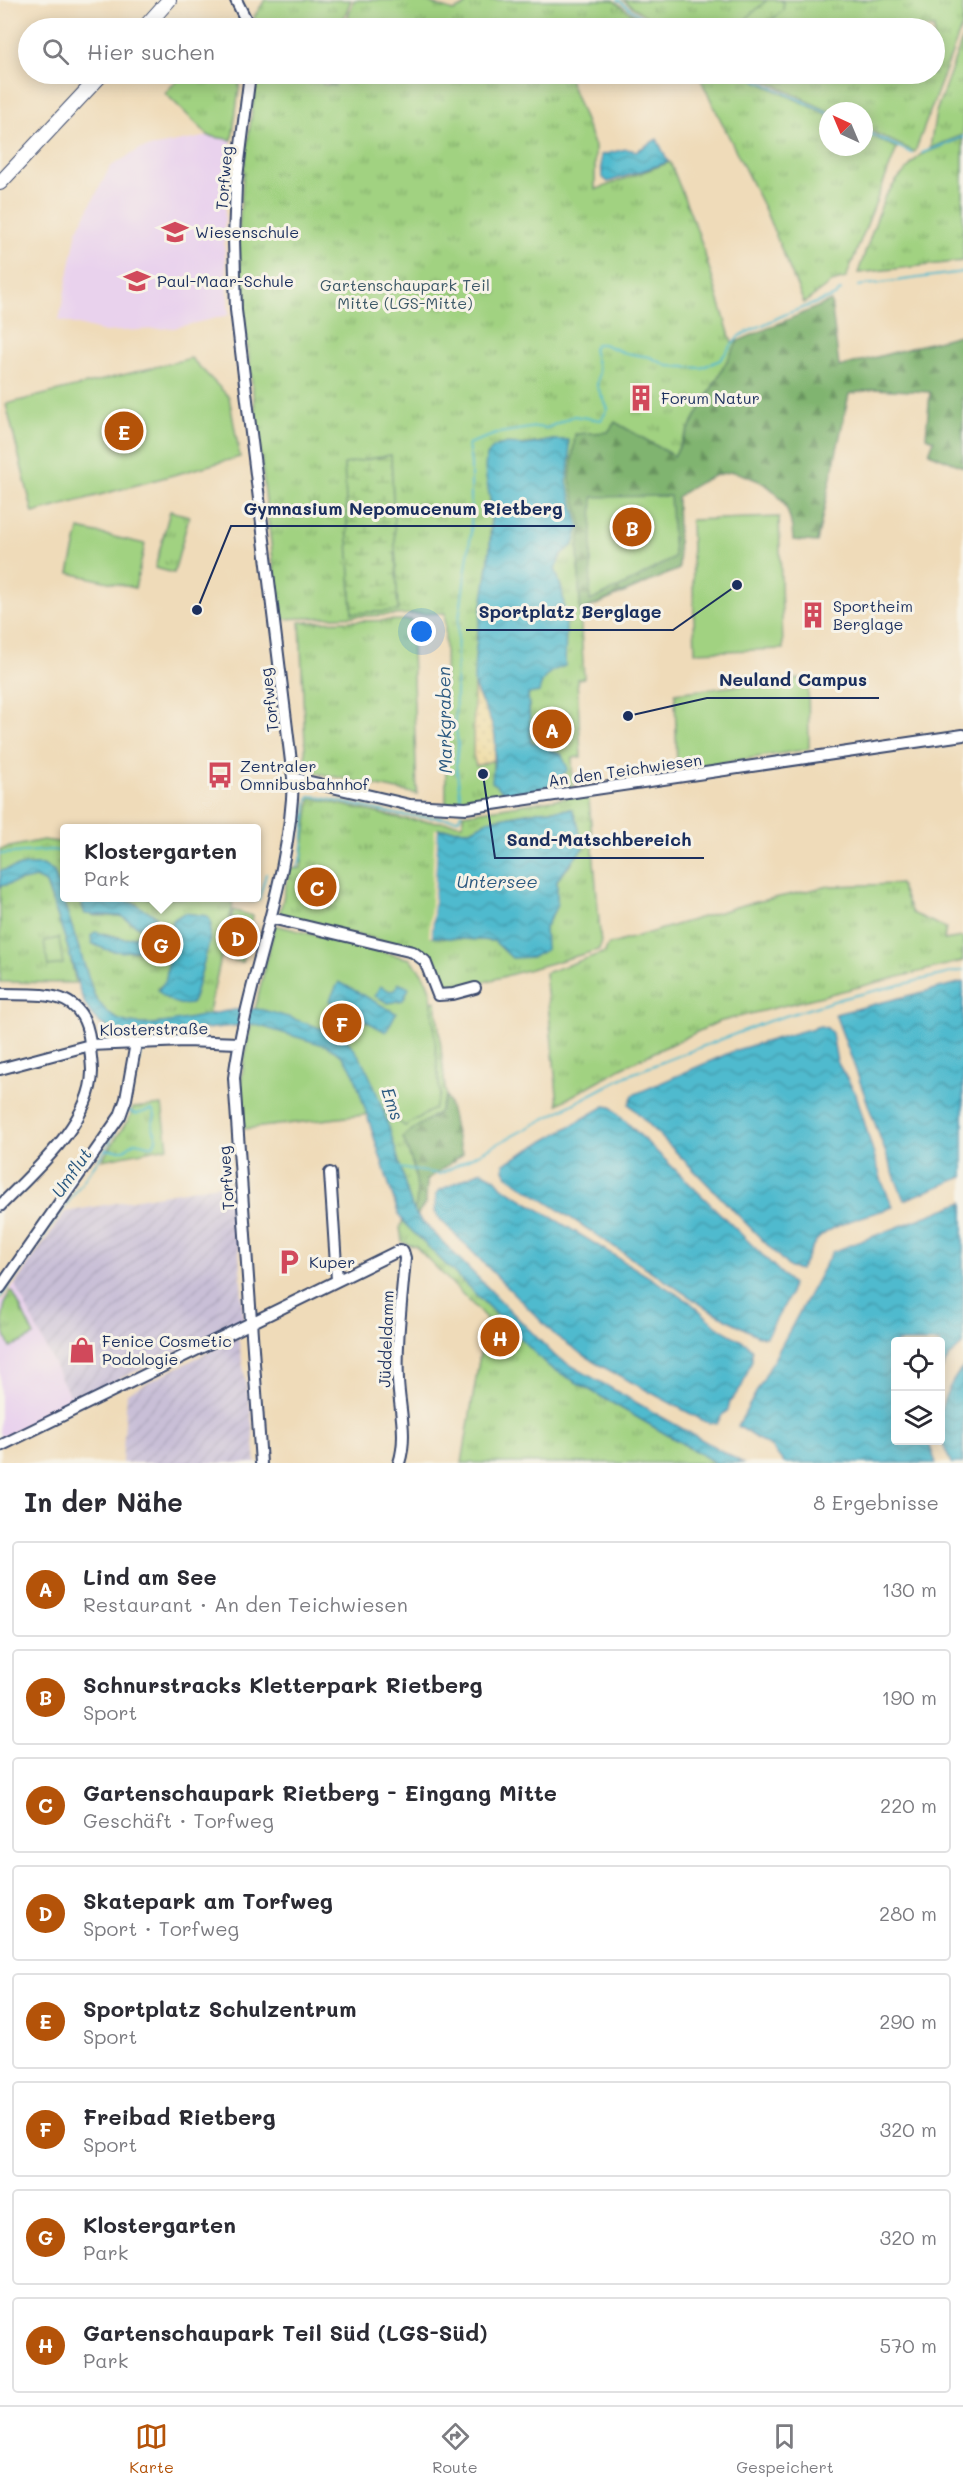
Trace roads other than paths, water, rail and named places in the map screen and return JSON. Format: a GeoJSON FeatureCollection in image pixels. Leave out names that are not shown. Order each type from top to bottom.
{"type":"FeatureCollection","features":[{"type":"Feature","properties":{"kind":"main road"},"geometry":{"type":"LineString","coordinates":[[154,18],[169,2]]}},
{"type":"Feature","properties":{"kind":"main road"},"geometry":{"type":"LineString","coordinates":[[0,183],[93,84]]}},
{"type":"Feature","properties":{"kind":"street"},"geometry":{"type":"LineString","coordinates":[[236,0],[245,18]]}},
{"type":"Feature","properties":{"kind":"street","name":"Torfweg"},"geometry":{"type":"LineString","coordinates":[[249,84],[236,185],[234,240],[236,310],[293,778],[289,841],[271,918],[237,1039],[234,1099],[253,1323],[261,1463]]}},
{"type":"Feature","properties":{"kind":"street","name":"An den Teichwiesen"},"geometry":{"type":"LineString","coordinates":[[293,778],[410,805],[466,808],[963,735]]}},
{"type":"Feature","properties":{"kind":"street"},"geometry":{"type":"LineString","coordinates":[[271,918],[413,952],[425,961],[438,995],[453,994],[476,987]]}},
{"type":"Feature","properties":{"kind":"street","name":"Klosterstraße"},"geometry":{"type":"LineString","coordinates":[[0,994],[45,994],[69,1000],[81,1012],[88,1027],[90,1045],[237,1039]]}},
{"type":"Feature","properties":{"kind":"street"},"geometry":{"type":"LineString","coordinates":[[0,1288],[120,1116],[126,1099],[136,1043]]}},
{"type":"Feature","properties":{"kind":"street"},"geometry":{"type":"LineString","coordinates":[[0,1069],[90,1045],[92,1072],[89,1090],[63,1140],[0,1206]]}},
{"type":"Feature","properties":{"kind":"street"},"geometry":{"type":"LineString","coordinates":[[0,1446],[337,1280],[330,1173]]}},
{"type":"Feature","properties":{"kind":"street","name":"Jüddeldamm"},"geometry":{"type":"LineString","coordinates":[[337,1280],[395,1251],[403,1251],[405,1258],[398,1380],[403,1441],[399,1463]]}},
{"type":"Feature","properties":{"kind":"water"},"geometry":{"type":"Polygon","coordinates":[[[657,139],[668,162],[608,182],[602,177],[601,155],[626,149],[637,151],[657,139]]]}},
{"type":"Feature","properties":{"kind":"water"},"geometry":{"type":"Polygon","coordinates":[[[568,440],[570,456],[567,482],[579,527],[574,544],[561,555],[555,569],[562,590],[566,623],[565,666],[548,674],[542,681],[539,692],[528,694],[531,743],[544,743],[551,751],[561,754],[568,769],[556,781],[548,785],[506,794],[492,782],[496,748],[495,734],[474,681],[477,638],[490,552],[490,501],[485,470],[487,456],[499,445],[526,445],[568,440]]]}},
{"type":"Feature","properties":{"kind":"water","name":"Untersee"},"geometry":{"type":"Polygon","coordinates":[[[572,809],[583,848],[557,880],[557,905],[545,928],[546,950],[532,957],[512,958],[494,941],[432,937],[438,829],[471,830],[489,820],[538,811],[572,809]]]}},
{"type":"Feature","properties":{"kind":"water"},"geometry":{"type":"Polygon","coordinates":[[[26,865],[43,865],[54,872],[60,890],[60,902],[64,902],[94,995],[112,1016],[126,1022],[143,1024],[182,1020],[240,1009],[256,1009],[302,1022],[346,1040],[364,1064],[372,1081],[392,1138],[409,1199],[417,1216],[556,1357],[743,1463],[716,1463],[548,1366],[407,1226],[399,1216],[355,1077],[341,1055],[327,1046],[253,1024],[137,1036],[104,1026],[93,1017],[80,992],[65,937],[46,883],[35,878],[0,886],[0,871],[26,865]]]}},
{"type":"Feature","properties":{"kind":"water"},"geometry":{"type":"Polygon","coordinates":[[[130,902],[156,916],[156,929],[151,946],[121,952],[106,950],[92,943],[91,936],[95,932],[125,939],[138,936],[141,928],[121,916],[85,914],[81,903],[130,902]]]}},
{"type":"Feature","properties":{"kind":"water"},"geometry":{"type":"Polygon","coordinates":[[[184,913],[207,916],[211,922],[209,943],[191,1004],[169,1000],[158,990],[166,980],[173,920],[184,913]]]}},
{"type":"Feature","properties":{"kind":"water"},"geometry":{"type":"Polygon","coordinates":[[[339,982],[396,1013],[386,1032],[329,1001],[339,982]]]}},
{"type":"Feature","properties":{"kind":"water"},"geometry":{"type":"Polygon","coordinates":[[[963,982],[963,1177],[904,1200],[835,1014],[963,982]]]}},
{"type":"Feature","properties":{"kind":"water"},"geometry":{"type":"Polygon","coordinates":[[[399,983],[409,988],[403,1000],[388,1003],[375,996],[380,986],[390,991],[395,990],[399,983]]]}},
{"type":"Feature","properties":{"kind":"water"},"geometry":{"type":"Polygon","coordinates":[[[820,1026],[832,1033],[837,1062],[856,1094],[882,1182],[893,1207],[831,1229],[816,1241],[800,1270],[790,1268],[629,1104],[633,1095],[736,1050],[820,1026]]]}},
{"type":"Feature","properties":{"kind":"water"},"geometry":{"type":"Polygon","coordinates":[[[605,1106],[611,1107],[792,1284],[790,1295],[766,1337],[758,1336],[705,1307],[509,1177],[504,1170],[504,1164],[605,1106]]]}},
{"type":"Feature","properties":{"kind":"water"},"geometry":{"type":"Polygon","coordinates":[[[481,1171],[495,1178],[502,1187],[690,1302],[719,1328],[747,1344],[752,1350],[752,1360],[742,1386],[717,1424],[706,1422],[594,1362],[556,1336],[438,1217],[435,1211],[436,1194],[481,1171]]]}},
{"type":"Feature","properties":{"kind":"water"},"geometry":{"type":"Polygon","coordinates":[[[963,1202],[963,1344],[945,1364],[945,1337],[891,1337],[891,1445],[929,1445],[936,1463],[784,1463],[772,1448],[738,1426],[832,1252],[963,1202]]]}},
{"type":"Feature","properties":{"kind":"water"},"geometry":{"type":"Polygon","coordinates":[[[963,1367],[963,1463],[951,1463],[944,1445],[945,1397],[963,1367]]]}},
{"type":"Feature","properties":{"kind":"waterway"},"geometry":{"type":"LineString","coordinates":[[618,0],[643,18]]}},
{"type":"Feature","properties":{"kind":"waterway"},"geometry":{"type":"LineString","coordinates":[[766,84],[819,109]]}},
{"type":"Feature","properties":{"kind":"waterway"},"geometry":{"type":"LineString","coordinates":[[873,135],[912,153]]}},
{"type":"Feature","properties":{"kind":"waterway"},"geometry":{"type":"LineString","coordinates":[[922,153],[963,137]]}},
{"type":"Feature","properties":{"kind":"waterway","name":"Markgraben"},"geometry":{"type":"LineString","coordinates":[[858,286],[963,272]]}},
{"type":"Feature","properties":{"kind":"waterway","name":"Markgraben"},"geometry":{"type":"LineString","coordinates":[[461,803],[456,764],[458,744],[455,722],[458,626],[471,533],[471,464],[468,444],[499,433],[536,427],[547,428],[574,416],[601,420],[608,409],[597,386],[599,372],[593,349],[596,344],[603,344],[625,353],[650,357],[668,366],[701,368],[720,360],[739,336],[786,314],[835,296],[841,290]]}},
{"type":"Feature","properties":{"kind":"waterway","name":"Markgraben"},"geometry":{"type":"LineString","coordinates":[[297,867],[302,857],[307,801],[310,797],[400,815],[459,819],[461,813]]}},
{"type":"Feature","properties":{"kind":"waterway","name":"Markgraben"},"geometry":{"type":"LineString","coordinates":[[0,854],[60,851]]}},
{"type":"Feature","properties":{"kind":"waterway","name":"Markgraben"},"geometry":{"type":"LineString","coordinates":[[261,892],[266,874]]}},
{"type":"Feature","properties":{"kind":"waterway"},"geometry":{"type":"LineString","coordinates":[[399,1168],[440,1174],[626,1076],[769,1021],[844,998],[963,970]]}},
{"type":"Feature","properties":{"kind":"waterway","name":"Umflut"},"geometry":{"type":"LineString","coordinates":[[137,1068],[141,1050]]}},
{"type":"Feature","properties":{"kind":"waterway"},"geometry":{"type":"LineString","coordinates":[[105,1150],[125,1150],[134,1142],[150,1145],[155,1142],[156,1136],[152,1126],[155,1115],[152,1110],[135,1114],[127,1110]]}},
{"type":"Feature","properties":{"kind":"waterway","name":"Umflut"},"geometry":{"type":"LineString","coordinates":[[0,1298],[105,1150],[115,1132]]}},
{"type":"Feature","properties":{"kind":"place","name":"Wiesenschule"},"geometry":{"type":"Point","coordinates":[175,232]}},
{"type":"Feature","properties":{"kind":"place","name":"Paul-Maar-Schule"},"geometry":{"type":"Point","coordinates":[137,281]}},
{"type":"Feature","properties":{"kind":"place","name":"Forum Natur"},"geometry":{"type":"Point","coordinates":[641,398]}},
{"type":"Feature","properties":{"kind":"place","name":"Sportplatz Schulzentrum"},"geometry":{"type":"Point","coordinates":[124,431]}},
{"type":"Feature","properties":{"kind":"place","name":"Schnurstracks Kletterpark Rietberg"},"geometry":{"type":"Point","coordinates":[632,527]}},
{"type":"Feature","properties":{"kind":"place","name":"Sportplatz Berglage"},"geometry":{"type":"Point","coordinates":[737,585]}},
{"type":"Feature","properties":{"kind":"place","name":"Gymnasium Nepomucenum Rietberg"},"geometry":{"type":"Point","coordinates":[197,610]}},
{"type":"Feature","properties":{"kind":"place","name":"Sportheim Berglage"},"geometry":{"type":"Point","coordinates":[813,615]}},
{"type":"Feature","properties":{"kind":"place","name":"Neuland Campus"},"geometry":{"type":"Point","coordinates":[628,716]}},
{"type":"Feature","properties":{"kind":"place","name":"Lind am See"},"geometry":{"type":"Point","coordinates":[552,729]}},
{"type":"Feature","properties":{"kind":"place","name":"Sand-Matschbereich"},"geometry":{"type":"Point","coordinates":[483,774]}},
{"type":"Feature","properties":{"kind":"place","name":"Zentraler Omnibusbahnhof"},"geometry":{"type":"Point","coordinates":[220,775]}},
{"type":"Feature","properties":{"kind":"place","name":"Gartenschaupark Rietberg - Eingang Mitte"},"geometry":{"type":"Point","coordinates":[317,887]}},
{"type":"Feature","properties":{"kind":"place","name":"Skatepark am Torfweg"},"geometry":{"type":"Point","coordinates":[238,937]}},
{"type":"Feature","properties":{"kind":"place","name":"Klostergarten"},"geometry":{"type":"Point","coordinates":[161,944]}},
{"type":"Feature","properties":{"kind":"place","name":"Freibad Rietberg"},"geometry":{"type":"Point","coordinates":[342,1023]}},
{"type":"Feature","properties":{"kind":"place","name":"Kuper"},"geometry":{"type":"Point","coordinates":[289,1262]}},
{"type":"Feature","properties":{"kind":"place","name":"Gartenschaupark Teil Süd (LGS-Süd)"},"geometry":{"type":"Point","coordinates":[500,1337]}},
{"type":"Feature","properties":{"kind":"place","name":"Fenice Cosmetic Podologie"},"geometry":{"type":"Point","coordinates":[82,1350]}},
{"type":"Feature","properties":{"kind":"park label","name":"Gartenschaupark Teil Mitte (LGS-Mitte)"},"geometry":{"type":"Point","coordinates":[405,294]}},
{"type":"Feature","properties":{"kind":"water label","name":"Ems"},"geometry":{"type":"Point","coordinates":[392,1104]}}]}
